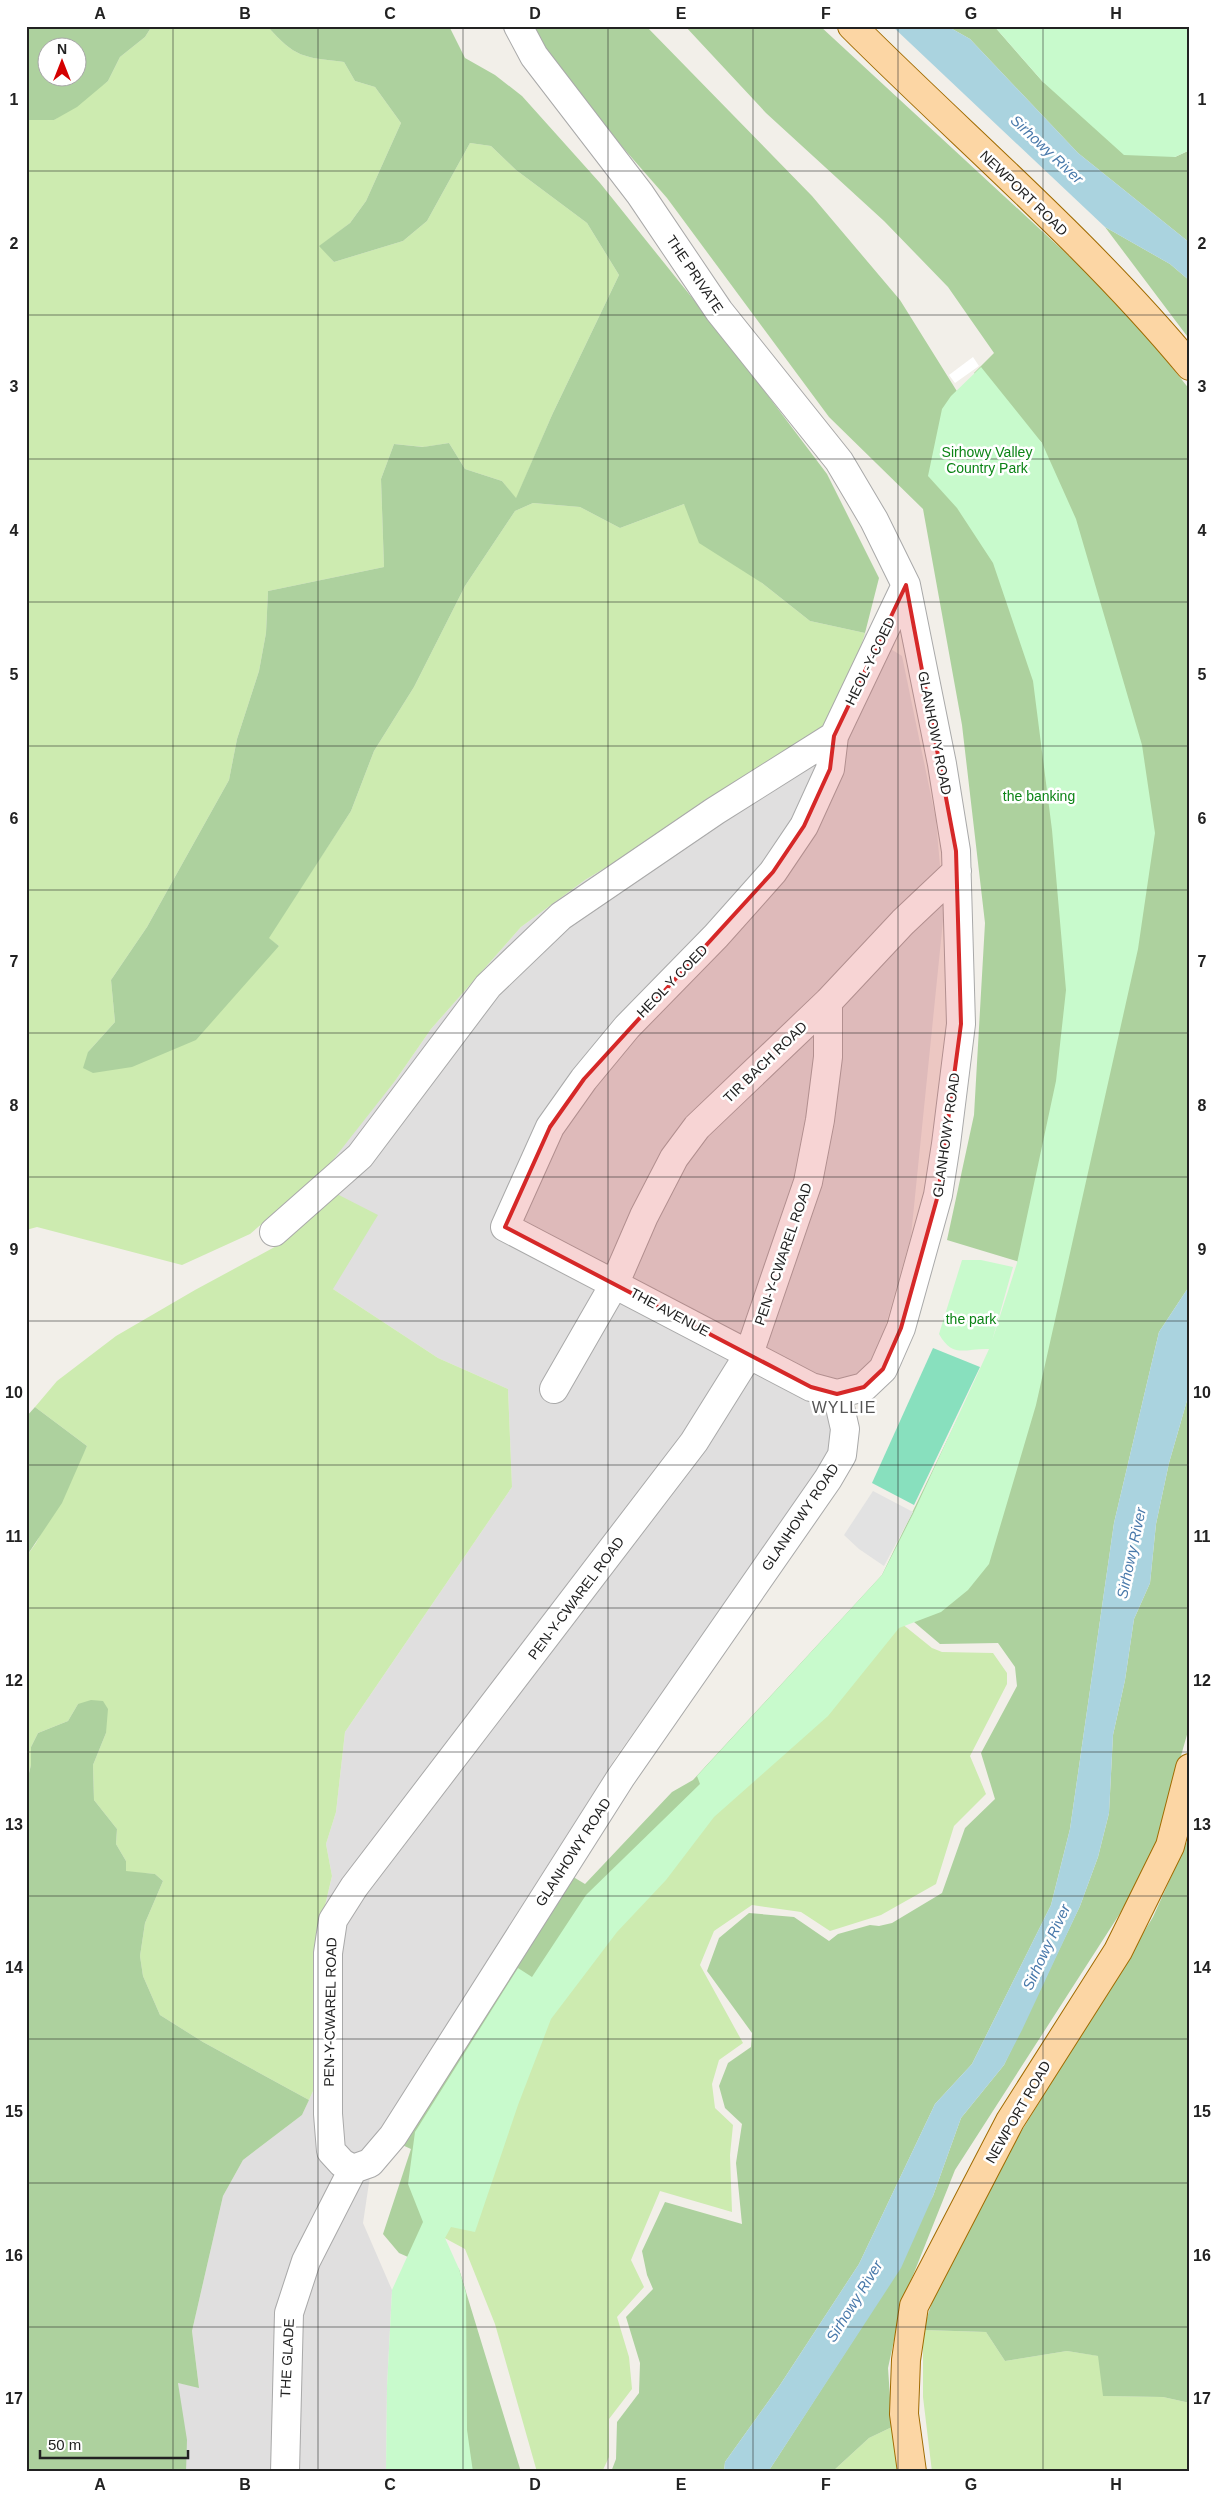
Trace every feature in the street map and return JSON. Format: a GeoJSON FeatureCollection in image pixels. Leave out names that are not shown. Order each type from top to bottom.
{"type":"FeatureCollection","features":[{"type":"Feature","properties":{"kind":"main road","name":"NEWPORT ROAD"},"geometry":{"type":"LineString","coordinates":[[852,26],[1101,266],[1154,322],[1190,366]]}},
{"type":"Feature","properties":{"kind":"main road","name":"NEWPORT ROAD"},"geometry":{"type":"LineString","coordinates":[[912,2472],[904,2414],[906,2360],[914,2306],[1010,2121],[1118,1951],[1170,1846],[1190,1768]]}},
{"type":"Feature","properties":{"kind":"street","name":"THE PRIVATE"},"geometry":{"type":"LineString","coordinates":[[518,26],[534,56],[640,194],[720,311],[839,461],[874,520]]}},
{"type":"Feature","properties":{"kind":"street","name":"GLANHOWY ROAD"},"geometry":{"type":"LineString","coordinates":[[353,2169],[370,2162],[393,2136],[621,1777],[828,1479],[842,1455],[844,1429],[836,1394],[864,1387],[883,1369],[901,1328],[938,1195],[961,1024],[957,871],[942,764],[906,585],[874,520]]}},
{"type":"Feature","properties":{"kind":"street","name":"HEOL-Y-COED"},"geometry":{"type":"LineString","coordinates":[[834,736],[906,585]]}},
{"type":"Feature","properties":{"kind":"street","name":"HEOL Y COED"},"geometry":{"type":"LineString","coordinates":[[505,1227],[550,1127],[584,1079],[627,1027],[716,936],[768,877],[804,826],[830,769],[834,736]]}},
{"type":"Feature","properties":{"kind":"street"},"geometry":{"type":"LineString","coordinates":[[274,1232],[360,1156],[488,986],[561,916],[715,811],[834,736]]}},
{"type":"Feature","properties":{"kind":"street","name":"TIR BACH ROAD"},"geometry":{"type":"LineString","coordinates":[[554,1389],[615,1283],[644,1216],[674,1158],[696,1127],[828,1002],[903,922],[957,871]]}},
{"type":"Feature","properties":{"kind":"street","name":"PEN-Y-CWAREL ROAD"},"geometry":{"type":"LineString","coordinates":[[353,2169],[342,2163],[331,2151],[328,2114],[328,1953],[333,1920],[354,1887],[694,1442],[749,1354],[808,1182],[820,1120],[828,1057],[828,1002]]}},
{"type":"Feature","properties":{"kind":"street","name":"THE AVENUE"},"geometry":{"type":"LineString","coordinates":[[505,1227],[811,1387],[836,1394]]}},
{"type":"Feature","properties":{"kind":"street","name":"THE GLADE"},"geometry":{"type":"LineString","coordinates":[[285,2472],[289,2313],[306,2261],[353,2169]]}},
{"type":"Feature","properties":{"kind":"highlighted area"},"geometry":{"type":"Polygon","coordinates":[[[906,585],[956,851],[961,1024],[938,1195],[901,1328],[883,1369],[864,1387],[837,1394],[811,1387],[505,1227],[550,1127],[584,1079],[773,872],[804,826],[830,769],[834,736],[906,585]]]}},
{"type":"Feature","properties":{"kind":"shaded area"},"geometry":{"type":"Polygon","coordinates":[[[865,633],[902,656],[936,820],[944,911],[911,1236],[877,1356],[818,1476],[616,1757],[376,2136],[363,2223],[392,2290],[387,2387],[386,2472],[186,2472],[178,2383],[199,2387],[192,2331],[223,2196],[243,2160],[302,2115],[318,2080],[319,1931],[332,1876],[326,1844],[336,1812],[345,1732],[512,1487],[508,1389],[438,1358],[333,1289],[313,1181],[395,1081],[431,1029],[521,927],[585,880],[766,771],[854,671],[865,633]]]}},
{"type":"Feature","properties":{"kind":"shaded area"},"geometry":{"type":"Polygon","coordinates":[[[873,1491],[913,1512],[884,1566],[859,1549],[844,1535],[873,1491]]]}},
{"type":"Feature","properties":{"kind":"green space"},"geometry":{"type":"Polygon","coordinates":[[[26,26],[152,26],[145,37],[120,57],[108,81],[77,107],[54,120],[26,120],[26,26]]]}},
{"type":"Feature","properties":{"kind":"green space"},"geometry":{"type":"Polygon","coordinates":[[[152,26],[267,26],[293,50],[309,57],[344,62],[355,81],[375,87],[401,123],[366,201],[350,223],[320,246],[334,262],[403,241],[427,221],[470,143],[491,146],[516,170],[587,223],[619,275],[552,415],[516,499],[502,481],[465,469],[449,443],[424,447],[394,444],[381,479],[384,567],[268,591],[266,633],[259,671],[237,739],[229,780],[147,927],[111,980],[115,1022],[88,1052],[279,946],[268,938],[351,811],[374,751],[414,687],[465,586],[515,511],[533,503],[580,507],[620,528],[684,504],[762,583],[810,621],[865,633],[854,671],[824,726],[766,771],[585,880],[521,927],[431,1029],[395,1081],[325,1170],[250,1234],[182,1265],[37,1227],[26,1230],[26,120],[54,120],[108,81],[120,57],[145,37],[152,26]]]}},
{"type":"Feature","properties":{"kind":"green space"},"geometry":{"type":"Polygon","coordinates":[[[267,26],[449,26],[465,58],[495,75],[522,96],[600,183],[726,340],[827,474],[879,578],[865,633],[810,621],[762,583],[699,543],[684,504],[620,528],[580,507],[533,503],[515,511],[465,586],[414,687],[374,751],[351,811],[269,938],[279,946],[196,1040],[132,1067],[93,1073],[83,1068],[88,1052],[115,1022],[111,980],[147,927],[229,780],[237,739],[259,671],[266,633],[268,591],[384,567],[381,479],[394,444],[423,447],[449,443],[465,469],[502,481],[516,498],[552,415],[619,275],[587,223],[516,170],[491,146],[470,143],[427,221],[403,241],[334,262],[319,246],[350,223],[366,201],[401,123],[375,87],[355,81],[344,62],[318,59],[301,54],[285,44],[267,26]]]}},
{"type":"Feature","properties":{"kind":"green space","name":"the banking"},"geometry":{"type":"Polygon","coordinates":[[[525,26],[646,26],[812,196],[900,300],[983,433],[1109,803],[1036,1267],[947,1240],[974,1115],[985,923],[962,725],[923,509],[829,417],[667,198],[541,54],[525,26]]]}},
{"type":"Feature","properties":{"kind":"green space"},"geometry":{"type":"Polygon","coordinates":[[[685,26],[820,26],[1123,306],[1190,390],[1190,1285],[1159,1332],[1114,1523],[1070,1829],[1051,1905],[972,2064],[935,2104],[859,2264],[780,2385],[725,2462],[724,2472],[611,2472],[616,2459],[617,2422],[639,2393],[640,2363],[626,2317],[653,2289],[647,2275],[642,2251],[665,2202],[742,2224],[736,2163],[742,2124],[725,2108],[719,2086],[728,2063],[751,2047],[752,2033],[707,1971],[719,1938],[749,1913],[794,1917],[829,1941],[838,1934],[870,1925],[879,1926],[892,1923],[942,1893],[965,1828],[995,1799],[981,1753],[1017,1686],[1015,1667],[998,1643],[940,1644],[901,1611],[1088,1113],[1042,443],[974,373],[994,353],[948,287],[884,221],[766,113],[685,26]]]}},
{"type":"Feature","properties":{"kind":"green space"},"geometry":{"type":"Polygon","coordinates":[[[947,26],[994,26],[1043,82],[1175,157],[1190,150],[1190,243],[1078,153],[970,39],[947,26]]]}},
{"type":"Feature","properties":{"kind":"green space"},"geometry":{"type":"Polygon","coordinates":[[[994,26],[1190,26],[1190,150],[1175,157],[1124,155],[1043,82],[994,26]]]}},
{"type":"Feature","properties":{"kind":"green space"},"geometry":{"type":"Polygon","coordinates":[[[1105,227],[1170,264],[1190,281],[1190,340],[1105,227]]]}},
{"type":"Feature","properties":{"kind":"green space","name":"Sirhowy Valley Country Park"},"geometry":{"type":"Polygon","coordinates":[[[981,367],[1042,443],[1076,519],[1142,745],[1155,833],[1138,949],[1036,1405],[989,1564],[968,1590],[941,1612],[899,1628],[828,1716],[714,1817],[666,1880],[617,1932],[551,2019],[518,2105],[475,2232],[451,2227],[445,2238],[459,2269],[466,2293],[467,2430],[473,2472],[386,2472],[387,2387],[392,2290],[423,2222],[408,2184],[415,2132],[518,1968],[532,1977],[586,1895],[700,1784],[697,1776],[882,1575],[913,1514],[989,1349],[955,1349],[949,1347],[939,1334],[962,1260],[981,1260],[1013,1267],[992,1341],[1017,1263],[1056,1081],[1066,990],[1052,830],[1033,681],[993,563],[957,508],[928,476],[942,409],[951,396],[981,367]]]}},
{"type":"Feature","properties":{"kind":"green space"},"geometry":{"type":"Polygon","coordinates":[[[335,1193],[378,1215],[333,1289],[438,1358],[508,1389],[512,1487],[345,1732],[336,1812],[326,1844],[332,1876],[319,1931],[318,2080],[309,2100],[203,2042],[160,2015],[143,1976],[140,1956],[145,1923],[163,1881],[155,1874],[126,1872],[126,1861],[116,1844],[117,1829],[94,1800],[93,1765],[106,1733],[78,1704],[68,1721],[38,1733],[31,1747],[31,1765],[26,1785],[26,1557],[36,1543],[87,1446],[35,1407],[57,1381],[116,1336],[195,1290],[282,1243],[335,1193]]]}},
{"type":"Feature","properties":{"kind":"green space"},"geometry":{"type":"Polygon","coordinates":[[[996,1334],[980,1433],[843,1637],[597,1891],[569,1924],[513,2008],[420,2252],[408,2257],[399,2253],[383,2234],[411,2149],[400,2144],[570,1875],[585,1884],[672,1792],[693,1780],[882,1575],[982,1368],[996,1334]]]}},
{"type":"Feature","properties":{"kind":"green space","name":"the park"},"geometry":{"type":"Polygon","coordinates":[[[933,1348],[980,1367],[914,1505],[872,1483],[933,1348]]]}},
{"type":"Feature","properties":{"kind":"green space"},"geometry":{"type":"Polygon","coordinates":[[[1190,1390],[1190,1724],[1155,1848],[1126,1904],[955,2170],[902,2303],[888,2368],[892,2427],[869,2438],[832,2472],[768,2472],[863,2325],[933,2196],[961,2118],[1004,2065],[1080,1906],[1098,1857],[1109,1813],[1113,1735],[1125,1680],[1134,1619],[1150,1583],[1156,1524],[1169,1463],[1190,1390]]]}},
{"type":"Feature","properties":{"kind":"green space"},"geometry":{"type":"Polygon","coordinates":[[[35,1407],[87,1446],[62,1503],[26,1557],[26,1417],[35,1407]]]}},
{"type":"Feature","properties":{"kind":"green space"},"geometry":{"type":"Polygon","coordinates":[[[896,1619],[932,1648],[942,1652],[993,1653],[1007,1673],[1007,1684],[970,1756],[986,1794],[954,1826],[936,1884],[881,1915],[830,1931],[801,1912],[752,1905],[714,1931],[700,1965],[743,2043],[719,2060],[712,2084],[715,2108],[733,2125],[730,2155],[732,2212],[660,2191],[631,2260],[644,2287],[617,2317],[629,2357],[632,2389],[609,2419],[609,2457],[602,2472],[537,2472],[495,2324],[465,2249],[439,2235],[571,1950],[896,1619]]]}},
{"type":"Feature","properties":{"kind":"green space"},"geometry":{"type":"Polygon","coordinates":[[[91,1700],[103,1701],[108,1709],[106,1733],[93,1765],[94,1800],[117,1829],[116,1844],[126,1861],[126,1871],[155,1874],[163,1881],[145,1923],[140,1956],[143,1976],[160,2015],[203,2042],[309,2100],[302,2115],[243,2160],[223,2196],[192,2331],[199,2388],[178,2383],[187,2440],[186,2472],[26,2472],[26,1785],[31,1765],[31,1747],[38,1733],[68,1721],[78,1704],[91,1700]]]}},
{"type":"Feature","properties":{"kind":"green space"},"geometry":{"type":"Polygon","coordinates":[[[1190,1835],[1190,2403],[1163,2397],[1103,2396],[1098,2356],[1067,2351],[1005,2361],[986,2332],[923,2330],[936,2290],[990,2175],[1021,2132],[1153,1917],[1190,1835]]]}},
{"type":"Feature","properties":{"kind":"green space"},"geometry":{"type":"Polygon","coordinates":[[[435,2247],[459,2269],[521,2472],[432,2472],[435,2247]]]}},
{"type":"Feature","properties":{"kind":"green space"},"geometry":{"type":"Polygon","coordinates":[[[923,2330],[986,2332],[1005,2361],[1067,2351],[1099,2356],[1104,2396],[1163,2397],[1190,2403],[1190,2472],[932,2472],[923,2397],[923,2330]]]}},
{"type":"Feature","properties":{"kind":"green space"},"geometry":{"type":"Polygon","coordinates":[[[892,2427],[897,2472],[832,2472],[869,2438],[892,2427]]]}},
{"type":"Feature","properties":{"kind":"water","name":"Sirhowy River"},"geometry":{"type":"Polygon","coordinates":[[[892,26],[947,26],[970,39],[1078,153],[1190,243],[1190,281],[1170,264],[1105,227],[892,26]]]}},
{"type":"Feature","properties":{"kind":"water","name":"Sirhowy River"},"geometry":{"type":"Polygon","coordinates":[[[1190,1285],[1190,1390],[1169,1463],[1156,1524],[1150,1583],[1134,1619],[1125,1680],[1113,1735],[1109,1813],[1098,1857],[1080,1906],[1004,2065],[961,2118],[933,2196],[901,2268],[768,2472],[724,2472],[725,2462],[780,2385],[859,2264],[935,2104],[972,2064],[1051,1905],[1070,1829],[1114,1523],[1159,1332],[1190,1285]]]}},
{"type":"Feature","properties":{"kind":"pier"},"geometry":{"type":"Polygon","coordinates":[[[973,357],[979,366],[955,383],[949,375],[973,357]]]}},
{"type":"Feature","properties":{"kind":"district","name":"WYLLIE"},"geometry":{"type":"Point","coordinates":[844,1407]}}]}
